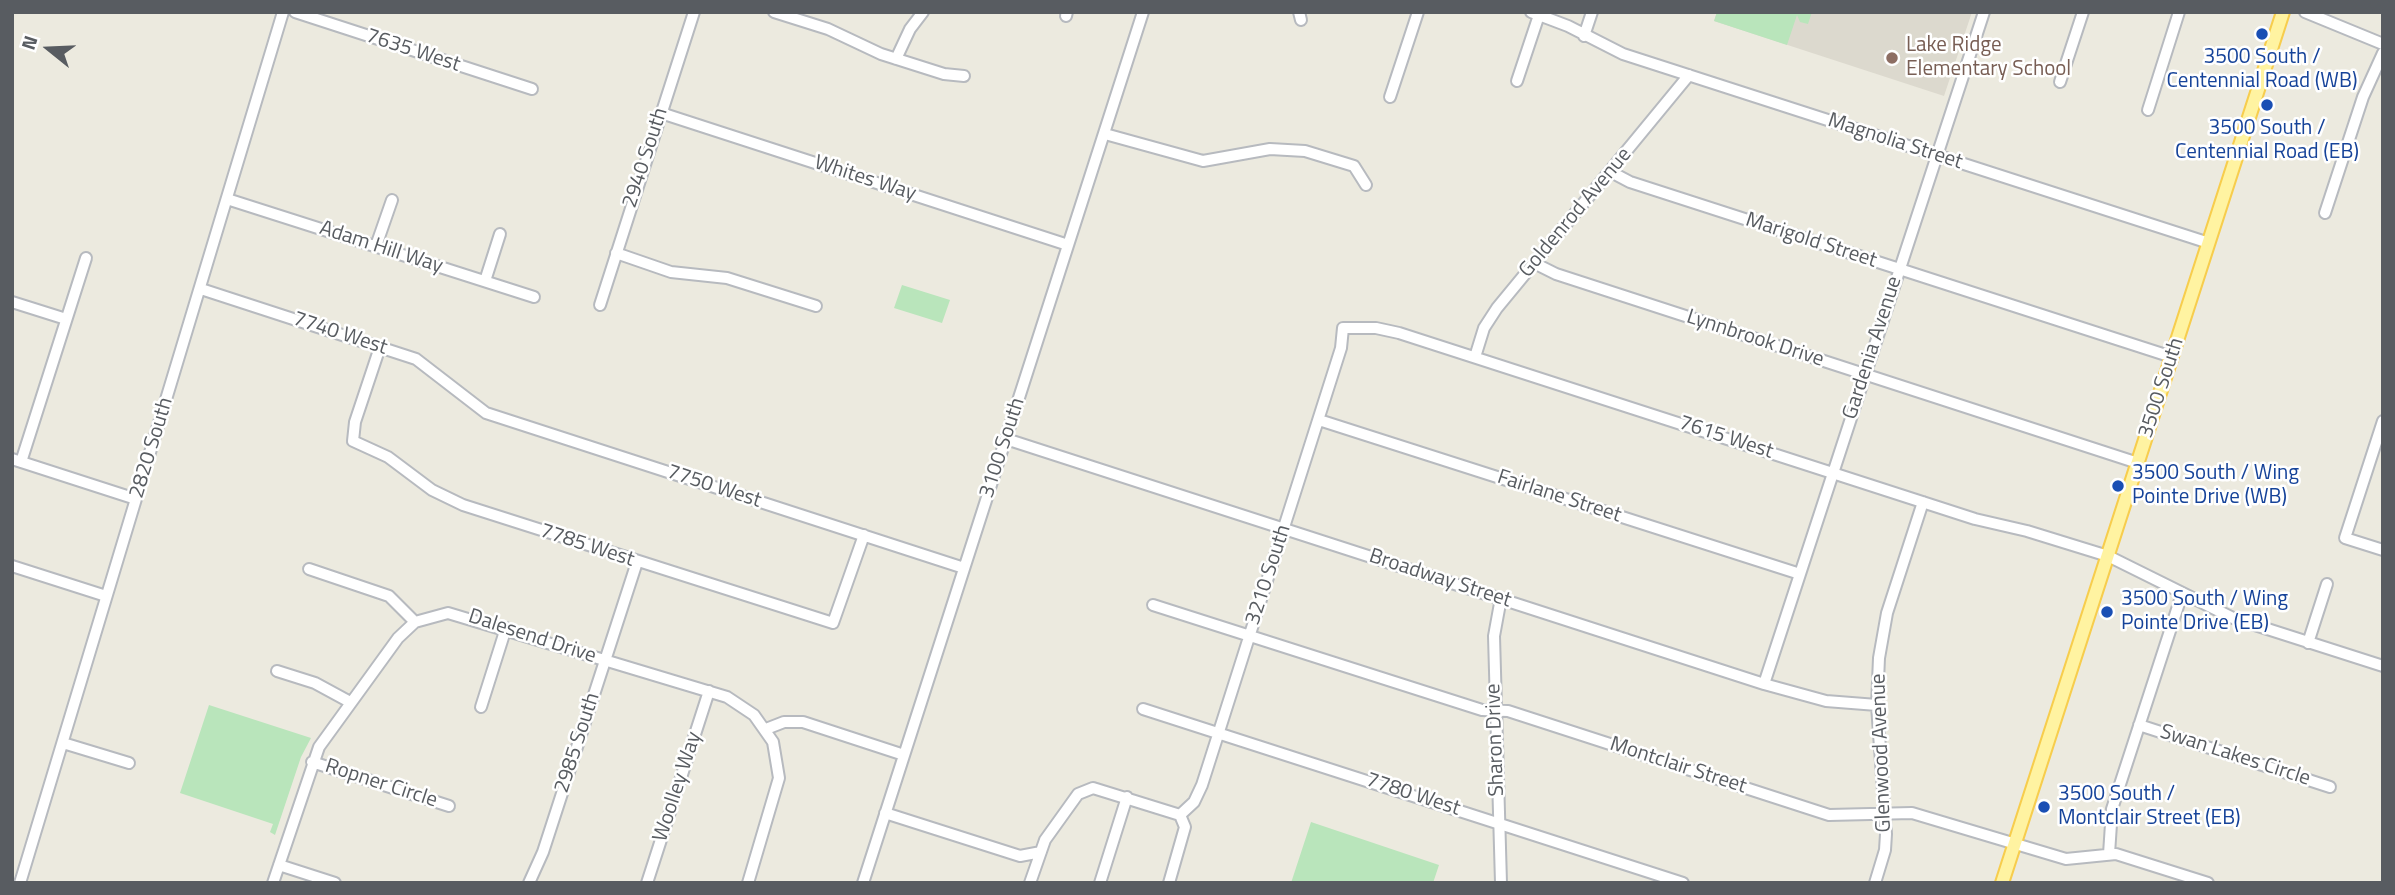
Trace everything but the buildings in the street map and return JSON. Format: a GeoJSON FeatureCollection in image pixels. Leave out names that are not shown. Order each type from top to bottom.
{"type":"FeatureCollection","features":[{"type":"Feature","properties":{"kind":"main road","name":"3500 South"},"geometry":{"type":"LineString","coordinates":[[2002,883],[2283,12]]}},
{"type":"Feature","properties":{"kind":"street","name":"2820 South"},"geometry":{"type":"LineString","coordinates":[[20,883],[283,12]]}},
{"type":"Feature","properties":{"kind":"street","name":"7635 West"},"geometry":{"type":"LineString","coordinates":[[295,12],[532,89]]}},
{"type":"Feature","properties":{"kind":"street","name":"2940 South"},"geometry":{"type":"LineString","coordinates":[[600,305],[694,12]]}},
{"type":"Feature","properties":{"kind":"street"},"geometry":{"type":"LineString","coordinates":[[896,59],[910,29],[923,12]]}},
{"type":"Feature","properties":{"kind":"street","name":"3100 South"},"geometry":{"type":"LineString","coordinates":[[863,883],[1143,12]]}},
{"type":"Feature","properties":{"kind":"street"},"geometry":{"type":"LineString","coordinates":[[1390,97],[1418,12]]}},
{"type":"Feature","properties":{"kind":"street"},"geometry":{"type":"LineString","coordinates":[[1584,36],[1592,12]]}},
{"type":"Feature","properties":{"kind":"street","name":"Gardenia Avenue"},"geometry":{"type":"LineString","coordinates":[[1764,684],[1984,12]]}},
{"type":"Feature","properties":{"kind":"street"},"geometry":{"type":"LineString","coordinates":[[2060,82],[2082,12]]}},
{"type":"Feature","properties":{"kind":"street"},"geometry":{"type":"LineString","coordinates":[[2148,110],[2179,12]]}},
{"type":"Feature","properties":{"kind":"street"},"geometry":{"type":"LineString","coordinates":[[2305,12],[2383,44]]}},
{"type":"Feature","properties":{"kind":"street"},"geometry":{"type":"LineString","coordinates":[[778,13],[828,29],[896,59],[944,74],[964,76]]}},
{"type":"Feature","properties":{"kind":"street"},"geometry":{"type":"LineString","coordinates":[[1517,81],[1535,13]]}},
{"type":"Feature","properties":{"kind":"street","name":"Magnolia Street"},"geometry":{"type":"LineString","coordinates":[[1535,13],[1608,49],[2209,243]]}},
{"type":"Feature","properties":{"kind":"street"},"geometry":{"type":"LineString","coordinates":[[2325,213],[2363,97],[2383,53]]}},
{"type":"Feature","properties":{"kind":"street","name":"Goldenrod Avenue"},"geometry":{"type":"LineString","coordinates":[[1475,357],[1489,318],[1689,75]]}},
{"type":"Feature","properties":{"kind":"street","name":"Whites Way"},"geometry":{"type":"LineString","coordinates":[[661,113],[1069,245]]}},
{"type":"Feature","properties":{"kind":"street"},"geometry":{"type":"LineString","coordinates":[[1105,134],[1203,161],[1270,149],[1305,151],[1354,166],[1366,185]]}},
{"type":"Feature","properties":{"kind":"street","name":"Marigold Street"},"geometry":{"type":"LineString","coordinates":[[1611,172],[1630,182],[2172,357]]}},
{"type":"Feature","properties":{"kind":"street","name":"Adam Hill Way"},"geometry":{"type":"LineString","coordinates":[[228,199],[534,297]]}},
{"type":"Feature","properties":{"kind":"street"},"geometry":{"type":"LineString","coordinates":[[376,246],[392,200]]}},
{"type":"Feature","properties":{"kind":"street"},"geometry":{"type":"LineString","coordinates":[[485,281],[500,234]]}},
{"type":"Feature","properties":{"kind":"street"},"geometry":{"type":"LineString","coordinates":[[616,253],[671,272],[727,278],[816,306]]}},
{"type":"Feature","properties":{"kind":"street"},"geometry":{"type":"LineString","coordinates":[[86,258],[17,461],[136,499]]}},
{"type":"Feature","properties":{"kind":"street","name":"Lynnbrook Drive"},"geometry":{"type":"LineString","coordinates":[[1534,263],[1556,274],[2138,463]]}},
{"type":"Feature","properties":{"kind":"street","name":"7740 West"},"geometry":{"type":"LineString","coordinates":[[201,289],[416,359],[466,401]]}},
{"type":"Feature","properties":{"kind":"street"},"geometry":{"type":"LineString","coordinates":[[12,303],[66,319]]}},
{"type":"Feature","properties":{"kind":"street","name":"7615 West"},"geometry":{"type":"LineString","coordinates":[[1343,328],[1388,330],[1923,502],[2108,556],[2233,618],[2383,667]]}},
{"type":"Feature","properties":{"kind":"street","name":"3210 South"},"geometry":{"type":"LineString","coordinates":[[1182,818],[1198,793],[1219,734],[1341,348],[1343,328]]}},
{"type":"Feature","properties":{"kind":"street","name":"7785 West"},"geometry":{"type":"LineString","coordinates":[[380,347],[355,422],[353,441],[388,457],[432,490],[463,505],[833,623],[864,535]]}},
{"type":"Feature","properties":{"kind":"street","name":"7750 West"},"geometry":{"type":"LineString","coordinates":[[466,401],[486,413],[964,568]]}},
{"type":"Feature","properties":{"kind":"street","name":"Fairlane Street"},"geometry":{"type":"LineString","coordinates":[[1319,420],[1800,574]]}},
{"type":"Feature","properties":{"kind":"street"},"geometry":{"type":"LineString","coordinates":[[2383,421],[2377,456],[2345,538],[2383,550]]}},
{"type":"Feature","properties":{"kind":"street","name":"Broadway Street"},"geometry":{"type":"LineString","coordinates":[[1006,439],[1764,684],[1826,701],[1877,705]]}},
{"type":"Feature","properties":{"kind":"street","name":"Glenwood Avenue"},"geometry":{"type":"LineString","coordinates":[[1875,883],[1885,850],[1877,705],[1882,636],[1923,502]]}},
{"type":"Feature","properties":{"kind":"street","name":"2985 South"},"geometry":{"type":"LineString","coordinates":[[529,883],[544,852],[637,562]]}},
{"type":"Feature","properties":{"kind":"street"},"geometry":{"type":"LineString","coordinates":[[12,566],[106,596]]}},
{"type":"Feature","properties":{"kind":"street"},"geometry":{"type":"LineString","coordinates":[[273,883],[312,762],[350,702],[398,638],[415,622],[389,596],[309,569]]}},
{"type":"Feature","properties":{"kind":"street"},"geometry":{"type":"LineString","coordinates":[[2308,642],[2327,584]]}},
{"type":"Feature","properties":{"kind":"street"},"geometry":{"type":"LineString","coordinates":[[2109,854],[2112,809],[2182,594]]}},
{"type":"Feature","properties":{"kind":"street","name":"Sharon Drive"},"geometry":{"type":"LineString","coordinates":[[1501,598],[1494,625],[1501,883]]}},
{"type":"Feature","properties":{"kind":"street","name":"Montclair Street"},"geometry":{"type":"LineString","coordinates":[[1153,605],[1482,710],[1508,711],[1829,815],[1857,817],[1912,813],[2066,859],[2109,854],[2208,883]]}},
{"type":"Feature","properties":{"kind":"street","name":"Dalesend Drive"},"geometry":{"type":"LineString","coordinates":[[415,622],[449,613],[506,628],[709,691],[742,705],[766,729]]}},
{"type":"Feature","properties":{"kind":"street"},"geometry":{"type":"LineString","coordinates":[[481,706],[506,628]]}},
{"type":"Feature","properties":{"kind":"street"},"geometry":{"type":"LineString","coordinates":[[277,671],[315,683],[350,702]]}},
{"type":"Feature","properties":{"kind":"street","name":"Woolley Way"},"geometry":{"type":"LineString","coordinates":[[647,883],[709,691]]}},
{"type":"Feature","properties":{"kind":"street","name":"7780 West"},"geometry":{"type":"LineString","coordinates":[[1143,709],[1683,883]]}},
{"type":"Feature","properties":{"kind":"street"},"geometry":{"type":"LineString","coordinates":[[748,883],[779,778],[773,742],[766,729],[784,722],[803,722],[904,755]]}},
{"type":"Feature","properties":{"kind":"street","name":"Swan Lakes Circle"},"geometry":{"type":"LineString","coordinates":[[2139,725],[2330,787]]}},
{"type":"Feature","properties":{"kind":"street"},"geometry":{"type":"LineString","coordinates":[[63,743],[129,763]]}},
{"type":"Feature","properties":{"kind":"street","name":"Ropner Circle"},"geometry":{"type":"LineString","coordinates":[[312,762],[449,806]]}},
{"type":"Feature","properties":{"kind":"street"},"geometry":{"type":"LineString","coordinates":[[1032,878],[1045,840],[1084,789],[1100,788],[1182,818],[1184,833],[1168,883]]}},
{"type":"Feature","properties":{"kind":"street"},"geometry":{"type":"LineString","coordinates":[[1100,883],[1127,797]]}},
{"type":"Feature","properties":{"kind":"street"},"geometry":{"type":"LineString","coordinates":[[885,813],[1020,856],[1041,852]]}},
{"type":"Feature","properties":{"kind":"street"},"geometry":{"type":"LineString","coordinates":[[1020,856],[1032,878]]}},
{"type":"Feature","properties":{"kind":"street"},"geometry":{"type":"LineString","coordinates":[[279,865],[335,883]]}},
{"type":"Feature","properties":{"kind":"shaded area","name":"Lake Ridge Elementary School"},"geometry":{"type":"Polygon","coordinates":[[[1717,12],[1972,12],[1944,96],[1714,21],[1717,12]]]}},
{"type":"Feature","properties":{"kind":"green space"},"geometry":{"type":"Polygon","coordinates":[[[1717,12],[1812,12],[1808,24],[1800,22],[1797,15],[1787,45],[1714,21],[1717,12]]]}},
{"type":"Feature","properties":{"kind":"green space"},"geometry":{"type":"Polygon","coordinates":[[[902,285],[950,300],[942,323],[894,308],[902,285]]]}},
{"type":"Feature","properties":{"kind":"green space"},"geometry":{"type":"Polygon","coordinates":[[[209,705],[311,738],[301,757],[275,835],[270,832],[273,824],[180,793],[209,705]]]}},
{"type":"Feature","properties":{"kind":"green space"},"geometry":{"type":"Polygon","coordinates":[[[1311,822],[1439,865],[1433,883],[1291,883],[1311,822]]]}},
{"type":"Feature","properties":{"kind":"place","name":"3500 South / Centennial Road (WB)"},"geometry":{"type":"Point","coordinates":[2262,34]}},
{"type":"Feature","properties":{"kind":"place","name":"Lake Ridge Elementary School"},"geometry":{"type":"Point","coordinates":[1892,58]}},
{"type":"Feature","properties":{"kind":"place","name":"3500 South / Centennial Road (EB)"},"geometry":{"type":"Point","coordinates":[2267,105]}},
{"type":"Feature","properties":{"kind":"place","name":"3500 South / Wing Pointe Drive (WB)"},"geometry":{"type":"Point","coordinates":[2118,486]}},
{"type":"Feature","properties":{"kind":"place","name":"3500 South / Wing Pointe Drive (EB)"},"geometry":{"type":"Point","coordinates":[2107,612]}},
{"type":"Feature","properties":{"kind":"place","name":"3500 South / Montclair Street (EB)"},"geometry":{"type":"Point","coordinates":[2044,807]}}]}
